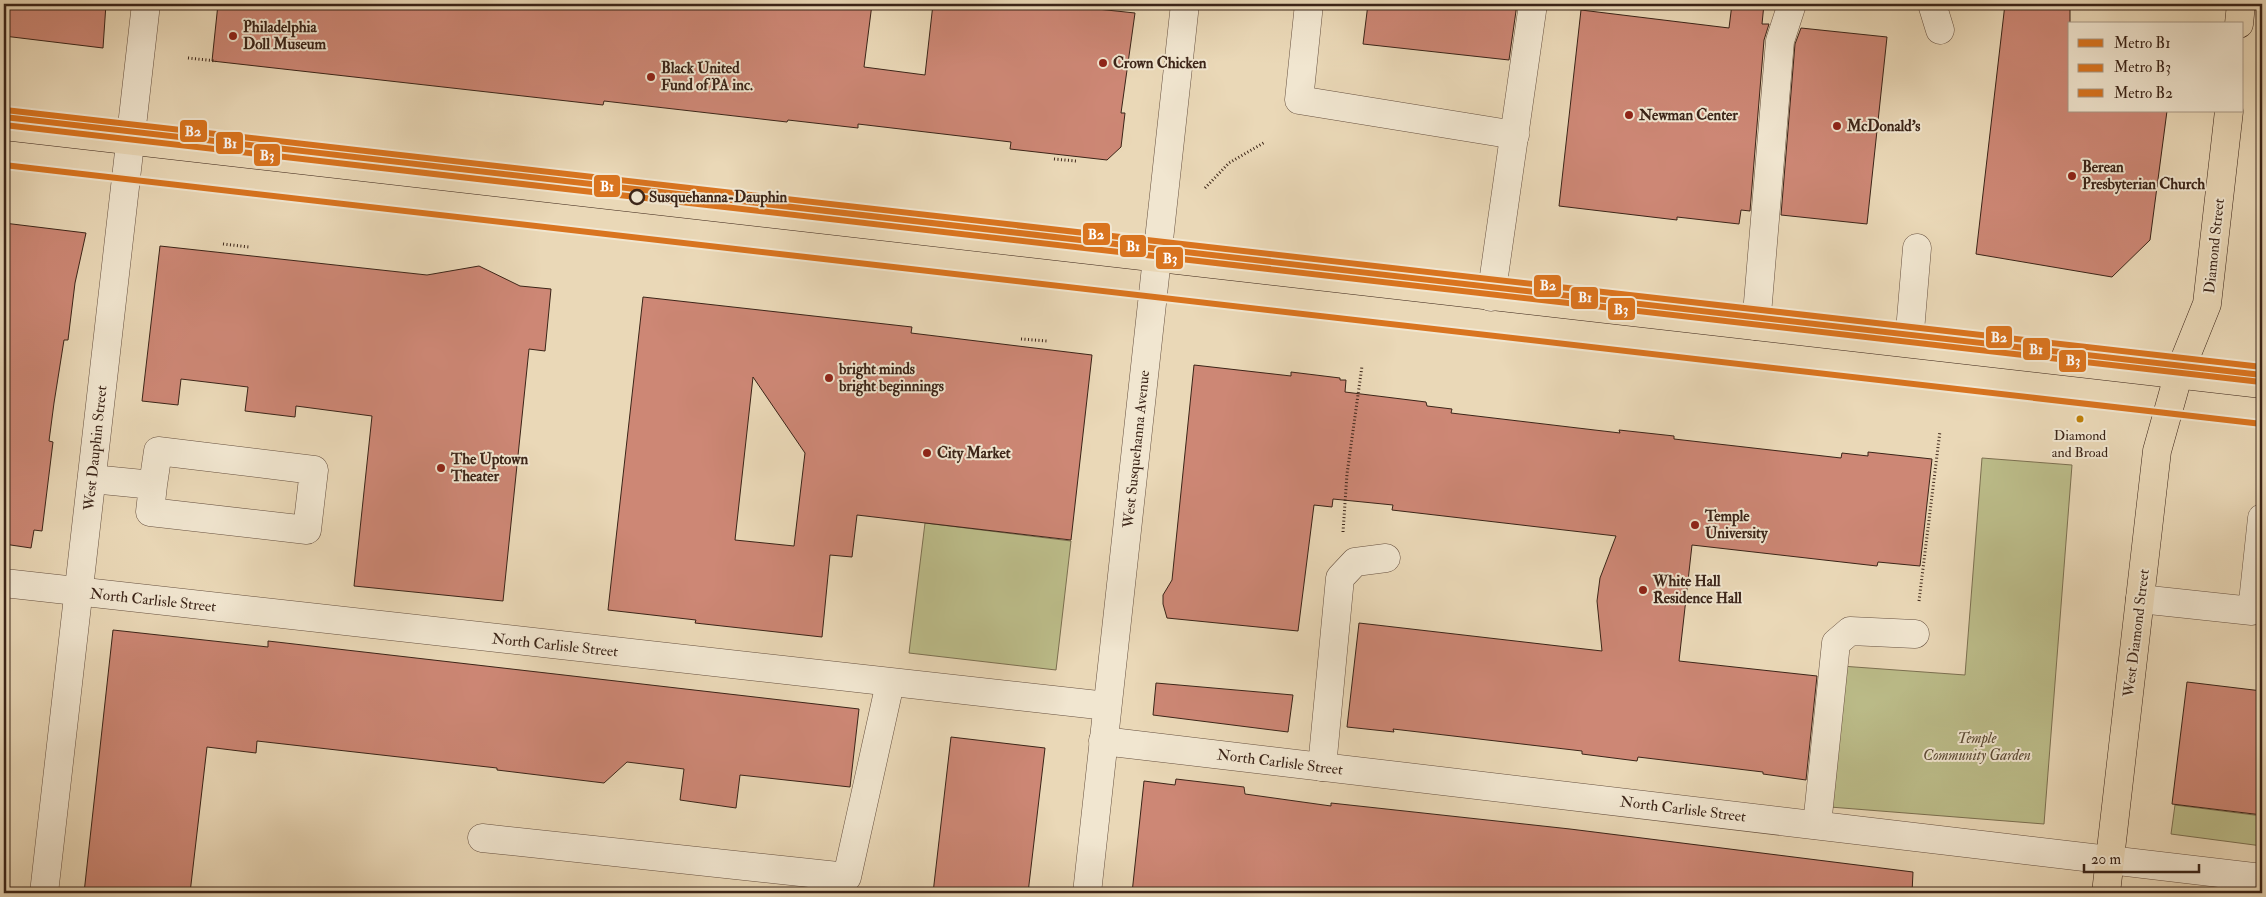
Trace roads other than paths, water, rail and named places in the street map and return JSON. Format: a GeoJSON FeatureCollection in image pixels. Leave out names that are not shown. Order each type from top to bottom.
{"type":"FeatureCollection","features":[{"type":"Feature","properties":{"kind":"main road"},"geometry":{"type":"LineString","coordinates":[[2239,22],[2241,4]]}},
{"type":"Feature","properties":{"kind":"main road","name":"Diamond Street"},"geometry":{"type":"LineString","coordinates":[[2178,376],[2207,304],[2229,112]]}},
{"type":"Feature","properties":{"kind":"main road"},"geometry":{"type":"LineString","coordinates":[[4,126],[1156,259],[1908,343],[2178,376],[2262,384]]}},
{"type":"Feature","properties":{"kind":"main road","name":"West Diamond Street"},"geometry":{"type":"LineString","coordinates":[[2106,893],[2157,452],[2178,376]]}},
{"type":"Feature","properties":{"kind":"street","name":"West Dauphin Street"},"geometry":{"type":"LineString","coordinates":[[44,893],[146,4]]}},
{"type":"Feature","properties":{"kind":"street","name":"West Susquehanna Avenue"},"geometry":{"type":"LineString","coordinates":[[1087,893],[1185,4]]}},
{"type":"Feature","properties":{"kind":"street"},"geometry":{"type":"LineString","coordinates":[[1309,4],[1299,100],[1515,135]]}},
{"type":"Feature","properties":{"kind":"street"},"geometry":{"type":"LineString","coordinates":[[1491,297],[1533,4]]}},
{"type":"Feature","properties":{"kind":"street"},"geometry":{"type":"LineString","coordinates":[[1756,326],[1780,41],[1792,4]]}},
{"type":"Feature","properties":{"kind":"street"},"geometry":{"type":"LineString","coordinates":[[1932,4],[1940,30]]}},
{"type":"Feature","properties":{"kind":"street"},"geometry":{"type":"LineString","coordinates":[[1908,343],[1917,248]]}},
{"type":"Feature","properties":{"kind":"street"},"geometry":{"type":"LineString","coordinates":[[158,452],[314,470],[307,530],[150,512],[153,485],[158,452]]}},
{"type":"Feature","properties":{"kind":"street"},"geometry":{"type":"LineString","coordinates":[[92,479],[153,485]]}},
{"type":"Feature","properties":{"kind":"street"},"geometry":{"type":"LineString","coordinates":[[2140,599],[2252,611],[2262,518]]}},
{"type":"Feature","properties":{"kind":"street"},"geometry":{"type":"LineString","coordinates":[[1322,767],[1340,578],[1354,562],[1386,558]]}},
{"type":"Feature","properties":{"kind":"street","name":"North Carlisle Street"},"geometry":{"type":"LineString","coordinates":[[4,583],[1107,706]]}},
{"type":"Feature","properties":{"kind":"street"},"geometry":{"type":"LineString","coordinates":[[1817,825],[1836,643],[1850,631],[1915,634]]}},
{"type":"Feature","properties":{"kind":"street"},"geometry":{"type":"LineString","coordinates":[[482,838],[847,877],[890,683]]}},
{"type":"Feature","properties":{"kind":"street","name":"North Carlisle Street"},"geometry":{"type":"LineString","coordinates":[[1103,741],[2262,878]]}},
{"type":"Feature","properties":{"kind":"metro line","name":"B2"},"geometry":{"type":"LineString","coordinates":[[5,110],[2262,367]]}},
{"type":"Feature","properties":{"kind":"metro line","name":"B1"},"geometry":{"type":"LineString","coordinates":[[4,117],[2262,375]]}},
{"type":"Feature","properties":{"kind":"metro line","name":"B3"},"geometry":{"type":"LineString","coordinates":[[4,125],[2261,382]]}},
{"type":"Feature","properties":{"kind":"metro line","name":"B1"},"geometry":{"type":"LineString","coordinates":[[4,165],[2262,424]]}},
{"type":"Feature","properties":{"kind":"place","name":"Philadelphia Doll Museum"},"geometry":{"type":"Point","coordinates":[233,36]}},
{"type":"Feature","properties":{"kind":"place","name":"Crown Chicken"},"geometry":{"type":"Point","coordinates":[1103,63]}},
{"type":"Feature","properties":{"kind":"place","name":"Black United Fund of PA inc."},"geometry":{"type":"Point","coordinates":[651,77]}},
{"type":"Feature","properties":{"kind":"place","name":"Newman Center"},"geometry":{"type":"Point","coordinates":[1629,115]}},
{"type":"Feature","properties":{"kind":"place","name":"McDonald's"},"geometry":{"type":"Point","coordinates":[1837,126]}},
{"type":"Feature","properties":{"kind":"place","name":"Berean Presbyterian Church"},"geometry":{"type":"Point","coordinates":[2072,176]}},
{"type":"Feature","properties":{"kind":"place","name":"Susquehanna-Dauphin"},"geometry":{"type":"Point","coordinates":[637,197]}},
{"type":"Feature","properties":{"kind":"place","name":"bright minds bright beginnings"},"geometry":{"type":"Point","coordinates":[829,378]}},
{"type":"Feature","properties":{"kind":"place","name":"Diamond and Broad"},"geometry":{"type":"Point","coordinates":[2080,419]}},
{"type":"Feature","properties":{"kind":"place","name":"City Market"},"geometry":{"type":"Point","coordinates":[927,453]}},
{"type":"Feature","properties":{"kind":"place","name":"The Uptown Theater"},"geometry":{"type":"Point","coordinates":[441,468]}},
{"type":"Feature","properties":{"kind":"place","name":"Temple University"},"geometry":{"type":"Point","coordinates":[1695,525]}},
{"type":"Feature","properties":{"kind":"place","name":"White Hall Residence Hall"},"geometry":{"type":"Point","coordinates":[1643,590]}},
{"type":"Feature","properties":{"kind":"park label","name":"Temple Community Garden"},"geometry":{"type":"Point","coordinates":[1977,746]}}]}
